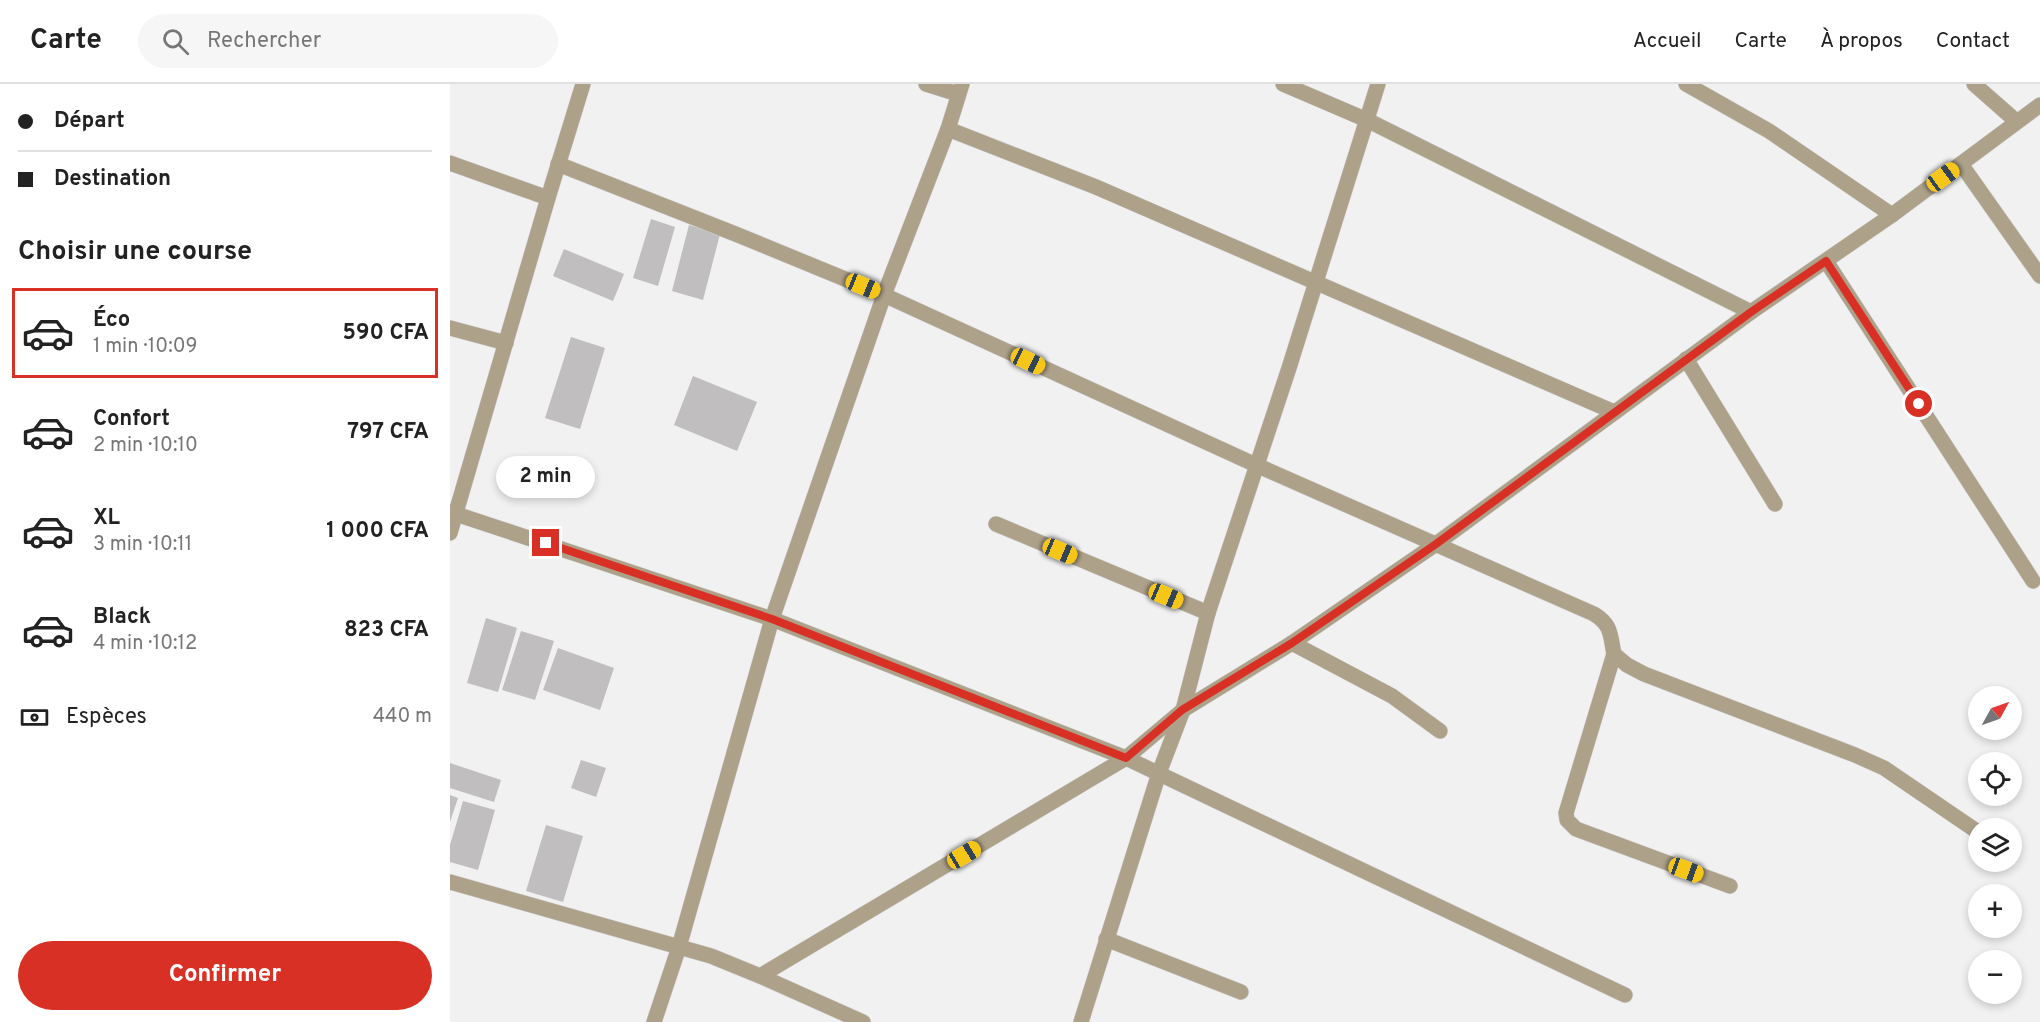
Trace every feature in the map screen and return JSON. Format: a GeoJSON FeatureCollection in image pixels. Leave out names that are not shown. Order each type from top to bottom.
{"type":"FeatureCollection","features":[{"type":"Feature","properties":{"kind":"street"},"geometry":{"type":"LineString","coordinates":[[450,533],[453,513],[583,84]]}},
{"type":"Feature","properties":{"kind":"street"},"geometry":{"type":"LineString","coordinates":[[654,1022],[679,947],[772,619],[884,295],[948,129],[960,89],[926,84]]}},
{"type":"Feature","properties":{"kind":"street"},"geometry":{"type":"LineString","coordinates":[[1283,84],[1367,120],[1751,312]]}},
{"type":"Feature","properties":{"kind":"street"},"geometry":{"type":"LineString","coordinates":[[1081,1022],[1159,773],[1182,710],[1208,613],[1378,84]]}},
{"type":"Feature","properties":{"kind":"street"},"geometry":{"type":"LineString","coordinates":[[1686,84],[1769,131],[1892,215]]}},
{"type":"Feature","properties":{"kind":"street"},"geometry":{"type":"LineString","coordinates":[[1974,84],[2016,121]]}},
{"type":"Feature","properties":{"kind":"street"},"geometry":{"type":"LineString","coordinates":[[760,976],[1126,758],[1182,710],[1292,643],[1436,544],[1686,359],[1892,215],[2040,105]]}},
{"type":"Feature","properties":{"kind":"street"},"geometry":{"type":"LineString","coordinates":[[948,129],[1096,187],[1614,412]]}},
{"type":"Feature","properties":{"kind":"street"},"geometry":{"type":"LineString","coordinates":[[450,163],[548,198]]}},
{"type":"Feature","properties":{"kind":"street"},"geometry":{"type":"LineString","coordinates":[[558,164],[884,295],[1256,465],[1604,620],[1609,627],[1614,654],[1566,813],[1567,820],[1576,829],[1730,886]]}},
{"type":"Feature","properties":{"kind":"street"},"geometry":{"type":"LineString","coordinates":[[1961,164],[2040,276]]}},
{"type":"Feature","properties":{"kind":"street"},"geometry":{"type":"LineString","coordinates":[[1826,261],[2033,581]]}},
{"type":"Feature","properties":{"kind":"street"},"geometry":{"type":"LineString","coordinates":[[450,328],[506,343]]}},
{"type":"Feature","properties":{"kind":"street"},"geometry":{"type":"LineString","coordinates":[[1686,359],[1775,504]]}},
{"type":"Feature","properties":{"kind":"street"},"geometry":{"type":"LineString","coordinates":[[453,513],[772,619],[1126,758],[1625,995]]}},
{"type":"Feature","properties":{"kind":"street"},"geometry":{"type":"LineString","coordinates":[[996,524],[1208,613]]}},
{"type":"Feature","properties":{"kind":"street"},"geometry":{"type":"LineString","coordinates":[[1292,643],[1392,696],[1440,731]]}},
{"type":"Feature","properties":{"kind":"street"},"geometry":{"type":"LineString","coordinates":[[1614,654],[1627,665],[1644,674],[1884,768],[1968,825]]}},
{"type":"Feature","properties":{"kind":"street"},"geometry":{"type":"LineString","coordinates":[[450,882],[711,956],[863,1022]]}},
{"type":"Feature","properties":{"kind":"street"},"geometry":{"type":"LineString","coordinates":[[1106,939],[1241,992]]}},
{"type":"Feature","properties":{"kind":"building"},"geometry":{"type":"Polygon","coordinates":[[[651,219],[675,227],[658,286],[633,278],[651,219]]]}},
{"type":"Feature","properties":{"kind":"building"},"geometry":{"type":"Polygon","coordinates":[[[689,225],[720,234],[703,300],[672,291],[689,225]]]}},
{"type":"Feature","properties":{"kind":"building"},"geometry":{"type":"Polygon","coordinates":[[[564,249],[624,274],[613,301],[553,276],[564,249]]]}},
{"type":"Feature","properties":{"kind":"building"},"geometry":{"type":"Polygon","coordinates":[[[571,337],[605,348],[580,429],[545,418],[571,337]]]}},
{"type":"Feature","properties":{"kind":"building"},"geometry":{"type":"Polygon","coordinates":[[[693,376],[757,402],[737,451],[674,425],[693,376]]]}},
{"type":"Feature","properties":{"kind":"building"},"geometry":{"type":"Polygon","coordinates":[[[486,618],[517,628],[498,692],[467,683],[486,618]]]}},
{"type":"Feature","properties":{"kind":"building"},"geometry":{"type":"Polygon","coordinates":[[[521,631],[554,641],[535,700],[502,690],[521,631]]]}},
{"type":"Feature","properties":{"kind":"building"},"geometry":{"type":"Polygon","coordinates":[[[558,648],[614,668],[600,710],[543,690],[558,648]]]}},
{"type":"Feature","properties":{"kind":"building"},"geometry":{"type":"Polygon","coordinates":[[[581,760],[606,768],[596,797],[571,788],[581,760]]]}},
{"type":"Feature","properties":{"kind":"building"},"geometry":{"type":"Polygon","coordinates":[[[450,763],[501,780],[494,802],[450,788],[450,763]]]}},
{"type":"Feature","properties":{"kind":"building"},"geometry":{"type":"Polygon","coordinates":[[[450,795],[458,798],[450,822],[450,795]]]}},
{"type":"Feature","properties":{"kind":"building"},"geometry":{"type":"Polygon","coordinates":[[[463,801],[495,810],[478,870],[450,862],[450,845],[463,801]]]}},
{"type":"Feature","properties":{"kind":"building"},"geometry":{"type":"Polygon","coordinates":[[[546,825],[583,836],[563,902],[526,891],[546,825]]]}},
{"type":"Feature","properties":{"kind":"route"},"geometry":{"type":"LineString","coordinates":[[546,543],[772,619],[1126,758],[1182,710],[1292,643],[1436,544],[1751,312],[1826,261],[1919,404]]}}]}
